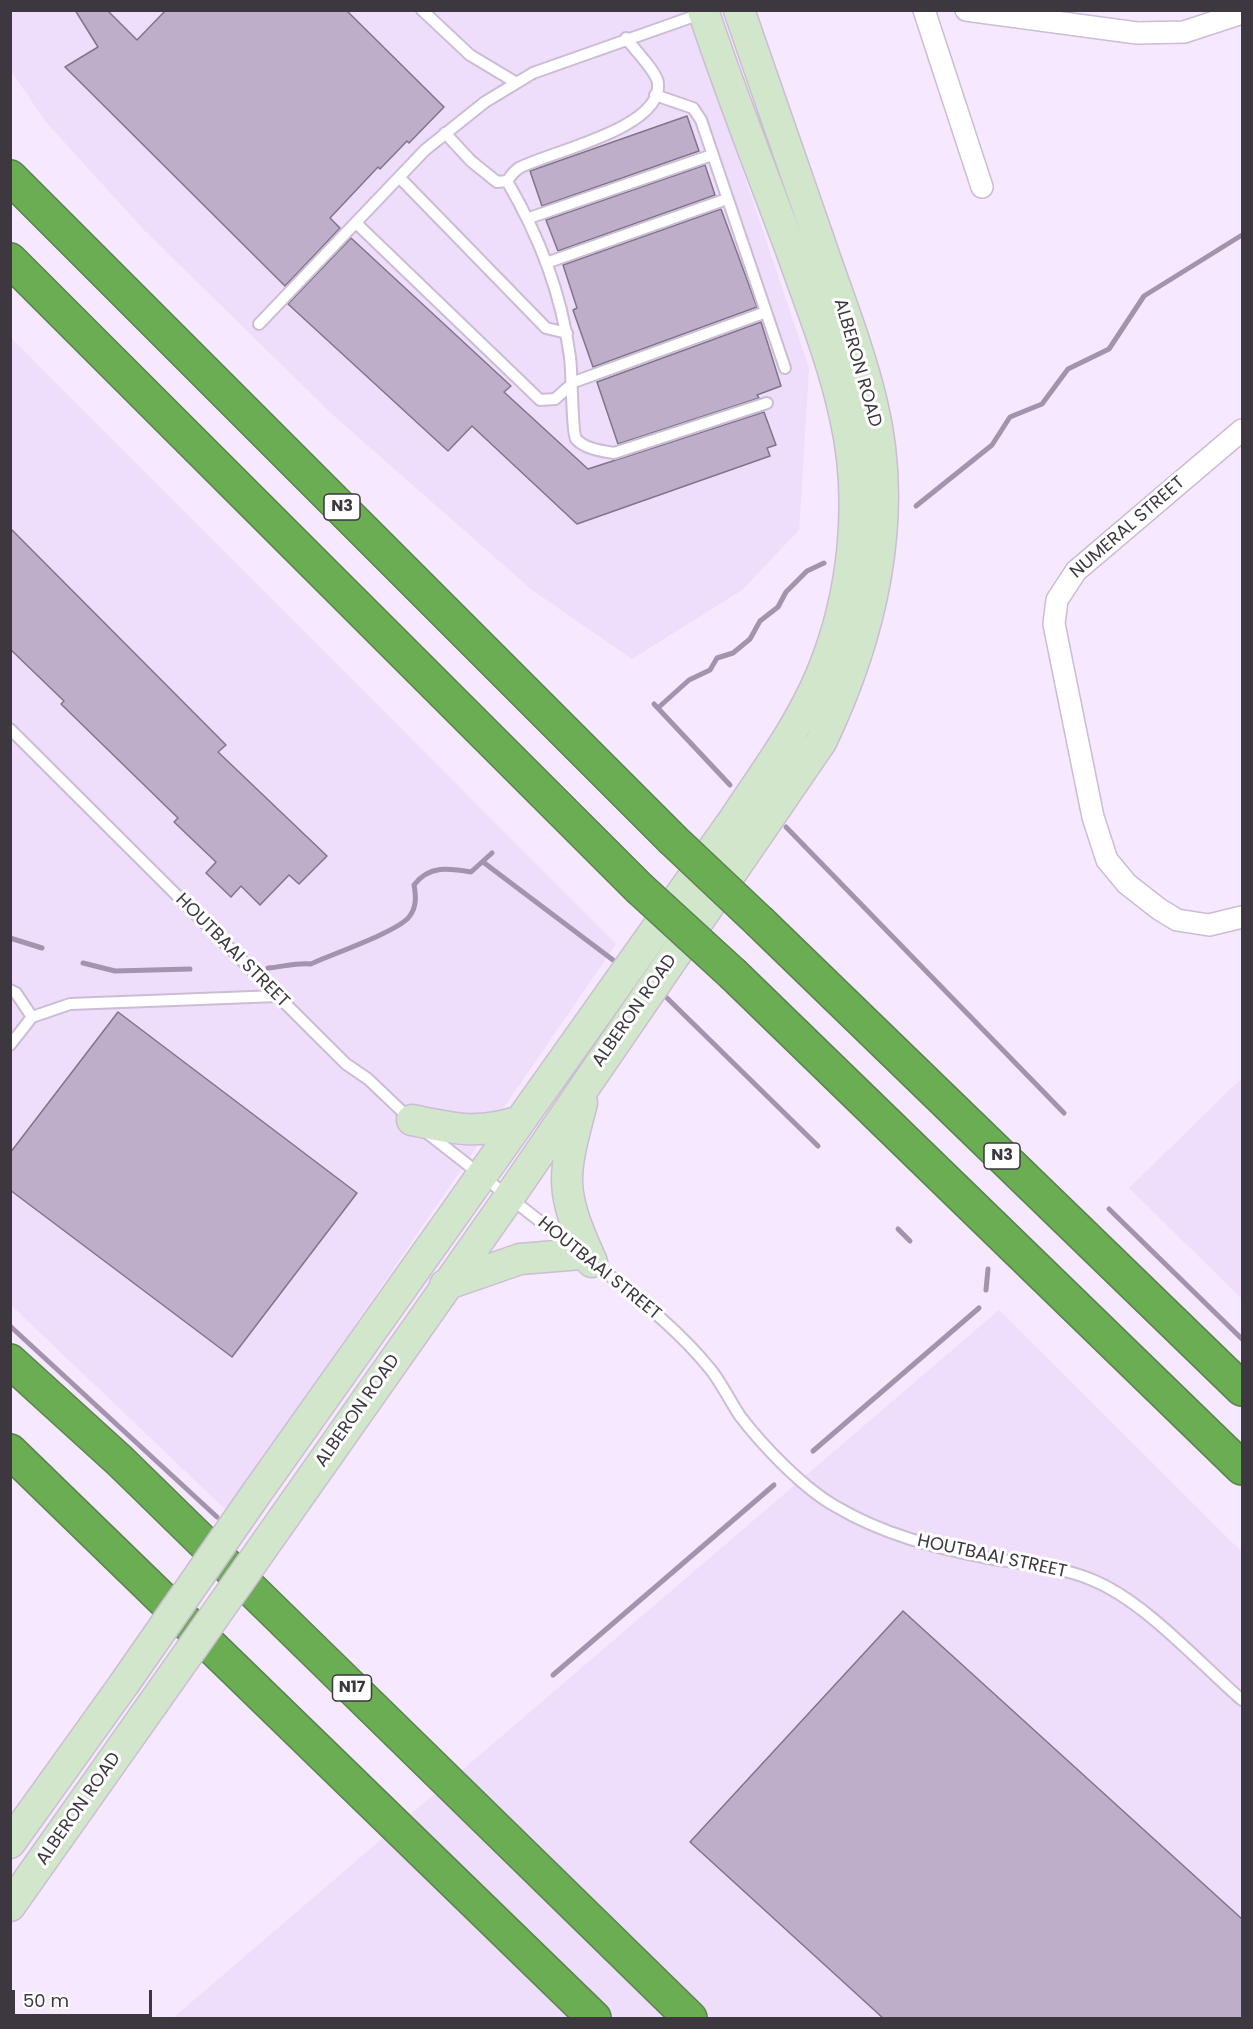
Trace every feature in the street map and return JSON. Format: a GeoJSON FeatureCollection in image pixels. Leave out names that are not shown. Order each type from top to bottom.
{"type":"FeatureCollection","features":[{"type":"Feature","properties":{"kind":"highway","name":"N3"},"geometry":{"type":"LineString","coordinates":[[10,177],[672,839],[1242,1389]]}},
{"type":"Feature","properties":{"kind":"highway"},"geometry":{"type":"LineString","coordinates":[[10,260],[639,888],[734,975],[1242,1468]]}},
{"type":"Feature","properties":{"kind":"highway","name":"N17"},"geometry":{"type":"LineString","coordinates":[[10,1361],[120,1461],[690,2019]]}},
{"type":"Feature","properties":{"kind":"highway"},"geometry":{"type":"LineString","coordinates":[[10,1450],[594,2019]]}},
{"type":"Feature","properties":{"kind":"main road","name":"ALBERON ROAD"},"geometry":{"type":"LineString","coordinates":[[10,1906],[445,1285],[510,1196],[821,742],[841,701],[859,652],[877,572],[882,510],[880,454],[872,404],[854,341],[739,10]]}},
{"type":"Feature","properties":{"kind":"main road","name":"ALBERON ROAD"},"geometry":{"type":"LineString","coordinates":[[10,1843],[480,1174],[687,889],[794,732],[822,673],[834,639],[850,566],[855,491],[846,418],[836,380],[708,11]]}},
{"type":"Feature","properties":{"kind":"main road"},"geometry":{"type":"LineString","coordinates":[[445,1285],[520,1259],[587,1258],[565,1188],[566,1167],[588,1079]]}},
{"type":"Feature","properties":{"kind":"main road"},"geometry":{"type":"LineString","coordinates":[[412,1120],[462,1130],[483,1130],[520,1121]]}},
{"type":"Feature","properties":{"kind":"street"},"geometry":{"type":"LineString","coordinates":[[924,10],[982,187]]}},
{"type":"Feature","properties":{"kind":"street"},"geometry":{"type":"LineString","coordinates":[[966,10],[1137,33],[1162,34],[1184,32],[1242,13]]}},
{"type":"Feature","properties":{"kind":"street","name":"NUMERAL STREET"},"geometry":{"type":"LineString","coordinates":[[1242,430],[1090,558],[1062,589],[1057,600],[1054,624],[1098,836],[1107,860],[1113,869],[1159,909],[1178,920],[1209,925],[1242,917]]}},
{"type":"Feature","properties":{"kind":"lane"},"geometry":{"type":"LineString","coordinates":[[422,10],[470,55],[515,82]]}},
{"type":"Feature","properties":{"kind":"lane"},"geometry":{"type":"LineString","coordinates":[[259,324],[399,177],[445,133],[515,82],[626,38],[708,11]]}},
{"type":"Feature","properties":{"kind":"lane"},"geometry":{"type":"LineString","coordinates":[[507,182],[517,169],[595,141],[640,115],[655,95],[657,80],[626,38]]}},
{"type":"Feature","properties":{"kind":"lane"},"geometry":{"type":"LineString","coordinates":[[655,95],[693,108],[701,120],[785,368]]}},
{"type":"Feature","properties":{"kind":"lane"},"geometry":{"type":"LineString","coordinates":[[445,133],[488,176],[496,182],[507,182]]}},
{"type":"Feature","properties":{"kind":"lane"},"geometry":{"type":"LineString","coordinates":[[528,218],[712,155]]}},
{"type":"Feature","properties":{"kind":"lane"},"geometry":{"type":"LineString","coordinates":[[399,177],[546,328],[567,333]]}},
{"type":"Feature","properties":{"kind":"lane"},"geometry":{"type":"LineString","coordinates":[[507,182],[528,218],[563,311],[574,382],[572,428],[576,438],[593,449],[614,453],[766,403]]}},
{"type":"Feature","properties":{"kind":"lane"},"geometry":{"type":"LineString","coordinates":[[546,263],[727,199]]}},
{"type":"Feature","properties":{"kind":"lane"},"geometry":{"type":"LineString","coordinates":[[356,223],[540,400],[555,399],[574,382],[766,312]]}},
{"type":"Feature","properties":{"kind":"lane","name":"HOUTBAAI STREET"},"geometry":{"type":"LineString","coordinates":[[10,729],[346,1064],[368,1079],[412,1120],[650,1308],[711,1370],[741,1416],[780,1461],[832,1504],[864,1522],[911,1541],[986,1557],[1062,1569],[1093,1580],[1137,1606],[1242,1700]]}},
{"type":"Feature","properties":{"kind":"lane"},"geometry":{"type":"LineString","coordinates":[[10,990],[16,993],[32,1017]]}},
{"type":"Feature","properties":{"kind":"lane"},"geometry":{"type":"LineString","coordinates":[[10,1045],[32,1017],[70,1004],[278,996]]}},
{"type":"Feature","properties":{"kind":"shaded area"},"geometry":{"type":"Polygon","coordinates":[[[10,11],[689,11],[809,368],[799,530],[742,590],[632,659],[532,590],[333,415],[144,230],[46,122],[11,71],[10,11]]]}},
{"type":"Feature","properties":{"kind":"shaded area"},"geometry":{"type":"Polygon","coordinates":[[[10,337],[616,944],[227,1511],[11,1305],[10,337]]]}},
{"type":"Feature","properties":{"kind":"shaded area"},"geometry":{"type":"Polygon","coordinates":[[[1242,1078],[1242,1299],[1129,1188],[1242,1078]]]}},
{"type":"Feature","properties":{"kind":"shaded area"},"geometry":{"type":"Polygon","coordinates":[[[999,1310],[1242,1552],[1242,2018],[173,2018],[999,1310]]]}},
{"type":"Feature","properties":{"kind":"building"},"geometry":{"type":"Polygon","coordinates":[[[75,10],[107,10],[137,40],[166,10],[346,10],[444,107],[409,143],[407,141],[380,169],[378,167],[330,218],[340,228],[285,286],[65,67],[98,47],[75,10]]]}},
{"type":"Feature","properties":{"kind":"building"},"geometry":{"type":"Polygon","coordinates":[[[687,116],[699,151],[542,206],[530,171],[687,116]]]}},
{"type":"Feature","properties":{"kind":"building"},"geometry":{"type":"Polygon","coordinates":[[[705,165],[715,195],[558,251],[546,220],[705,165]]]}},
{"type":"Feature","properties":{"kind":"building"},"geometry":{"type":"Polygon","coordinates":[[[721,209],[757,307],[593,367],[573,310],[577,308],[563,265],[721,209]]]}},
{"type":"Feature","properties":{"kind":"building"},"geometry":{"type":"Polygon","coordinates":[[[351,238],[511,386],[504,392],[588,469],[764,412],[776,445],[767,448],[770,456],[577,524],[472,426],[448,451],[288,304],[351,238]]]}},
{"type":"Feature","properties":{"kind":"building"},"geometry":{"type":"Polygon","coordinates":[[[761,322],[781,386],[757,395],[759,398],[618,444],[597,382],[761,322]]]}},
{"type":"Feature","properties":{"kind":"building"},"geometry":{"type":"Polygon","coordinates":[[[10,528],[226,745],[218,752],[327,856],[299,884],[289,875],[260,905],[241,886],[231,897],[206,873],[216,862],[174,822],[178,818],[61,704],[64,701],[10,649],[10,528]]]}},
{"type":"Feature","properties":{"kind":"building"},"geometry":{"type":"Polygon","coordinates":[[[118,1012],[357,1193],[232,1357],[10,1190],[10,1153],[118,1012]]]}},
{"type":"Feature","properties":{"kind":"building"},"geometry":{"type":"Polygon","coordinates":[[[903,1611],[1242,1919],[1242,2019],[884,2019],[690,1842],[903,1611]]]}},
{"type":"Feature","properties":{"kind":"waterway"},"geometry":{"type":"LineString","coordinates":[[916,506],[992,445],[1010,417],[1042,404],[1068,369],[1109,349],[1144,296],[1242,235]]}},
{"type":"Feature","properties":{"kind":"waterway"},"geometry":{"type":"LineString","coordinates":[[659,707],[689,680],[710,670],[717,658],[733,653],[750,639],[760,621],[778,607],[786,592],[807,571],[824,563]]}},
{"type":"Feature","properties":{"kind":"waterway"},"geometry":{"type":"LineString","coordinates":[[654,704],[730,785]]}},
{"type":"Feature","properties":{"kind":"waterway"},"geometry":{"type":"LineString","coordinates":[[786,827],[1064,1113]]}},
{"type":"Feature","properties":{"kind":"waterway"},"geometry":{"type":"LineString","coordinates":[[268,968],[311,964],[392,929],[412,913],[415,901],[414,885],[426,874],[440,870],[471,872],[492,853]]}},
{"type":"Feature","properties":{"kind":"waterway"},"geometry":{"type":"LineString","coordinates":[[483,862],[613,960]]}},
{"type":"Feature","properties":{"kind":"waterway"},"geometry":{"type":"LineString","coordinates":[[10,938],[42,948]]}},
{"type":"Feature","properties":{"kind":"waterway"},"geometry":{"type":"LineString","coordinates":[[83,963],[115,971],[190,969]]}},
{"type":"Feature","properties":{"kind":"waterway"},"geometry":{"type":"LineString","coordinates":[[667,998],[818,1146]]}},
{"type":"Feature","properties":{"kind":"waterway"},"geometry":{"type":"LineString","coordinates":[[1109,1209],[1242,1339]]}},
{"type":"Feature","properties":{"kind":"waterway"},"geometry":{"type":"LineString","coordinates":[[898,1229],[910,1241]]}},
{"type":"Feature","properties":{"kind":"waterway"},"geometry":{"type":"LineString","coordinates":[[986,1290],[988,1269]]}},
{"type":"Feature","properties":{"kind":"waterway"},"geometry":{"type":"LineString","coordinates":[[813,1451],[979,1308]]}},
{"type":"Feature","properties":{"kind":"waterway"},"geometry":{"type":"LineString","coordinates":[[10,1326],[217,1517]]}},
{"type":"Feature","properties":{"kind":"waterway"},"geometry":{"type":"LineString","coordinates":[[553,1675],[774,1485]]}}]}
